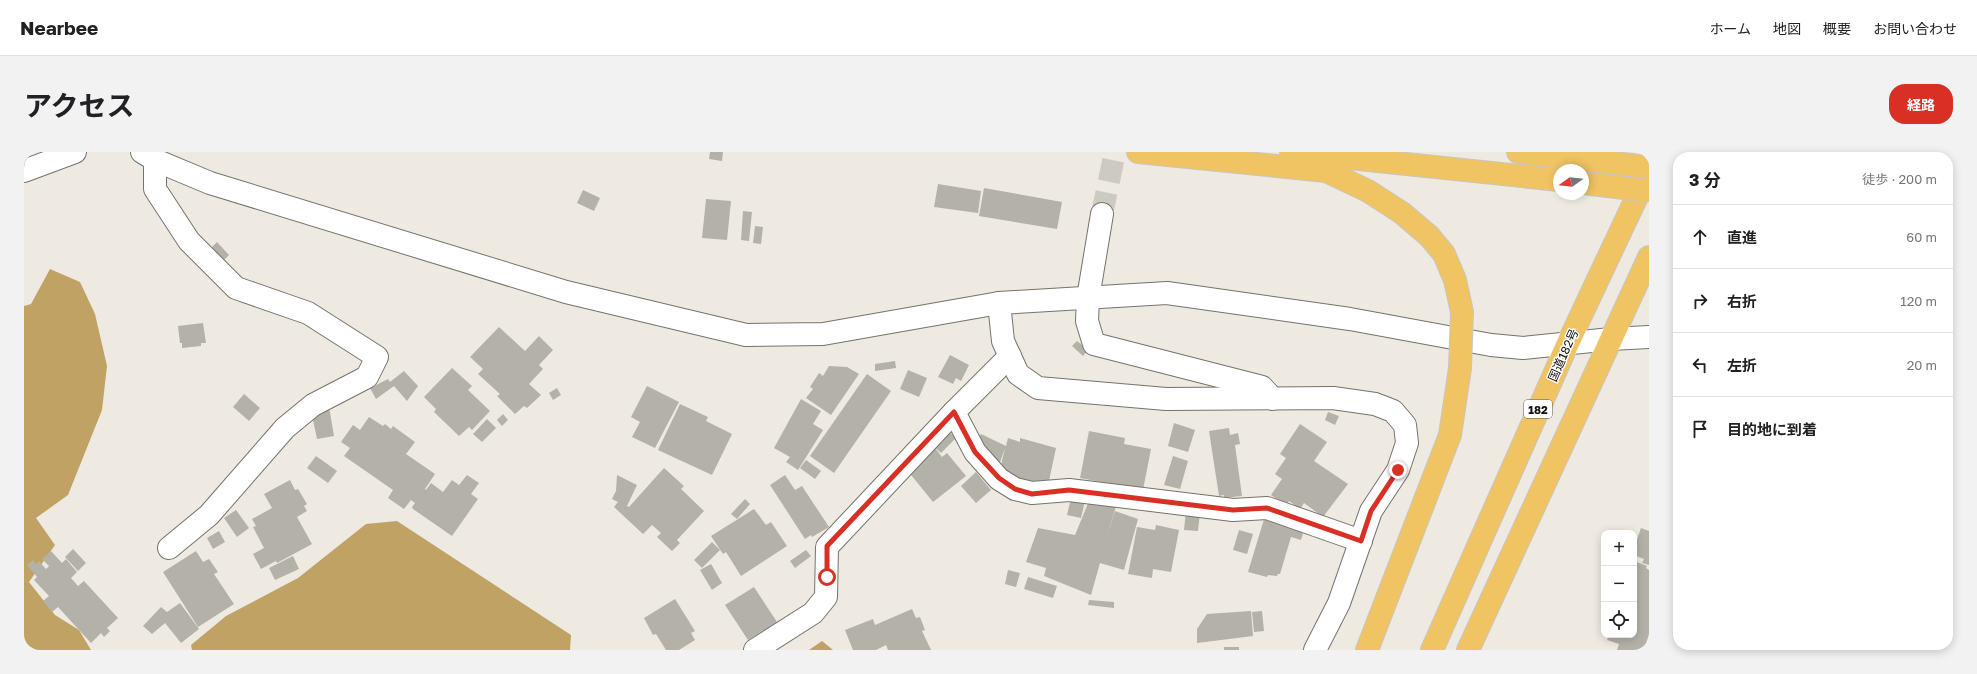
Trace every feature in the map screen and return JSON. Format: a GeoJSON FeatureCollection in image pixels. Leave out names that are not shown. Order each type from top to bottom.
{"type":"FeatureCollection","features":[{"type":"Feature","properties":{"kind":"highway"},"geometry":{"type":"LineString","coordinates":[[1138,152],[1326,171],[1368,191],[1402,213],[1429,236],[1444,254],[1455,280],[1462,312],[1460,368],[1450,435],[1367,650]]}},
{"type":"Feature","properties":{"kind":"highway"},"geometry":{"type":"LineString","coordinates":[[1292,152],[1553,179]]}},
{"type":"Feature","properties":{"kind":"highway"},"geometry":{"type":"LineString","coordinates":[[1518,152],[1572,159],[1649,166]]}},
{"type":"Feature","properties":{"kind":"highway","name":"国道182号"},"geometry":{"type":"LineString","coordinates":[[1432,650],[1568,343],[1649,171]]}},
{"type":"Feature","properties":{"kind":"highway"},"geometry":{"type":"LineString","coordinates":[[1589,184],[1649,191]]}},
{"type":"Feature","properties":{"kind":"highway"},"geometry":{"type":"LineString","coordinates":[[1468,650],[1649,257]]}},
{"type":"Feature","properties":{"kind":"street"},"geometry":{"type":"LineString","coordinates":[[24,172],[75,152]]}},
{"type":"Feature","properties":{"kind":"street"},"geometry":{"type":"LineString","coordinates":[[148,156],[210,183],[566,292],[746,335],[823,334],[999,303],[1167,293],[1350,319],[1491,345],[1523,348],[1611,339],[1649,337]]}},
{"type":"Feature","properties":{"kind":"street"},"geometry":{"type":"LineString","coordinates":[[148,156],[155,189],[189,241],[236,288],[308,313],[377,357],[367,377],[313,405],[286,428],[209,515],[170,548]]}},
{"type":"Feature","properties":{"kind":"street"},"geometry":{"type":"LineString","coordinates":[[1102,214],[1088,298],[1087,321],[1094,344],[1262,387],[1273,399]]}},
{"type":"Feature","properties":{"kind":"street"},"geometry":{"type":"LineString","coordinates":[[999,303],[1003,340],[1018,374],[1038,388],[1166,400],[1333,398],[1375,404],[1393,411],[1405,425],[1407,443],[1398,470],[1371,511],[1339,603],[1315,650]]}},
{"type":"Feature","properties":{"kind":"street"},"geometry":{"type":"LineString","coordinates":[[755,650],[813,613],[826,597],[827,546],[954,412],[1010,356]]}},
{"type":"Feature","properties":{"kind":"street"},"geometry":{"type":"LineString","coordinates":[[954,412],[975,452],[999,478],[1015,489],[1032,494],[1069,490],[1233,510],[1267,508],[1361,541]]}},
{"type":"Feature","properties":{"kind":"shaded area"},"geometry":{"type":"Polygon","coordinates":[[[50,269],[80,282],[95,314],[107,366],[102,410],[68,495],[36,518],[55,545],[29,582],[55,615],[79,630],[91,650],[24,650],[24,306],[31,304],[50,269]]]}},
{"type":"Feature","properties":{"kind":"shaded area"},"geometry":{"type":"Polygon","coordinates":[[[397,521],[571,635],[570,650],[192,650],[191,645],[226,616],[298,578],[366,524],[397,521]]]}},
{"type":"Feature","properties":{"kind":"shaded area"},"geometry":{"type":"Polygon","coordinates":[[[822,641],[833,650],[809,650],[822,641]]]}},
{"type":"Feature","properties":{"kind":"building"},"geometry":{"type":"Polygon","coordinates":[[[710,152],[723,152],[722,161],[709,159],[710,152]]]}},
{"type":"Feature","properties":{"kind":"building"},"geometry":{"type":"Polygon","coordinates":[[[938,184],[981,191],[978,213],[934,207],[938,184]]]}},
{"type":"Feature","properties":{"kind":"building"},"geometry":{"type":"Polygon","coordinates":[[[984,188],[1062,202],[1057,229],[979,216],[984,188]]]}},
{"type":"Feature","properties":{"kind":"building"},"geometry":{"type":"Polygon","coordinates":[[[583,190],[600,198],[594,211],[577,203],[583,190]]]}},
{"type":"Feature","properties":{"kind":"building"},"geometry":{"type":"Polygon","coordinates":[[[706,199],[731,201],[727,240],[702,238],[706,199]]]}},
{"type":"Feature","properties":{"kind":"building"},"geometry":{"type":"Polygon","coordinates":[[[743,211],[752,212],[749,241],[741,240],[743,211]]]}},
{"type":"Feature","properties":{"kind":"building"},"geometry":{"type":"Polygon","coordinates":[[[755,226],[763,227],[761,244],[753,243],[755,226]]]}},
{"type":"Feature","properties":{"kind":"building"},"geometry":{"type":"Polygon","coordinates":[[[217,242],[229,255],[223,261],[211,248],[217,242]]]}},
{"type":"Feature","properties":{"kind":"building"},"geometry":{"type":"Polygon","coordinates":[[[203,323],[206,343],[201,343],[201,346],[182,348],[178,326],[203,323]]]}},
{"type":"Feature","properties":{"kind":"building"},"geometry":{"type":"Polygon","coordinates":[[[499,327],[525,351],[539,336],[553,350],[539,365],[543,369],[529,384],[541,395],[527,408],[524,406],[515,414],[497,396],[500,394],[478,374],[483,369],[470,357],[499,327]]]}},
{"type":"Feature","properties":{"kind":"building"},"geometry":{"type":"Polygon","coordinates":[[[1077,341],[1088,350],[1083,356],[1072,346],[1077,341]]]}},
{"type":"Feature","properties":{"kind":"building"},"geometry":{"type":"Polygon","coordinates":[[[950,355],[969,365],[961,381],[956,378],[953,384],[938,377],[950,355]]]}},
{"type":"Feature","properties":{"kind":"building"},"geometry":{"type":"Polygon","coordinates":[[[895,361],[896,368],[875,371],[875,364],[895,361]]]}},
{"type":"Feature","properties":{"kind":"building"},"geometry":{"type":"Polygon","coordinates":[[[829,366],[847,367],[859,374],[831,415],[806,398],[813,389],[810,387],[819,373],[823,376],[829,366]]]}},
{"type":"Feature","properties":{"kind":"building"},"geometry":{"type":"Polygon","coordinates":[[[452,368],[472,386],[468,390],[490,411],[472,430],[469,427],[459,436],[434,412],[436,409],[424,397],[452,368]]]}},
{"type":"Feature","properties":{"kind":"building"},"geometry":{"type":"Polygon","coordinates":[[[908,370],[927,378],[919,397],[900,389],[908,370]]]}},
{"type":"Feature","properties":{"kind":"building"},"geometry":{"type":"Polygon","coordinates":[[[404,371],[418,386],[407,401],[394,386],[376,399],[370,388],[388,379],[390,382],[404,371]]]}},
{"type":"Feature","properties":{"kind":"building"},"geometry":{"type":"Polygon","coordinates":[[[867,374],[891,391],[834,473],[810,456],[867,374]]]}},
{"type":"Feature","properties":{"kind":"building"},"geometry":{"type":"Polygon","coordinates":[[[647,386],[679,402],[655,448],[632,437],[640,422],[631,417],[647,386]]]}},
{"type":"Feature","properties":{"kind":"building"},"geometry":{"type":"Polygon","coordinates":[[[557,388],[561,395],[553,400],[549,393],[557,388]]]}},
{"type":"Feature","properties":{"kind":"building"},"geometry":{"type":"Polygon","coordinates":[[[244,394],[260,408],[249,421],[233,407],[244,394]]]}},
{"type":"Feature","properties":{"kind":"building"},"geometry":{"type":"Polygon","coordinates":[[[801,399],[821,411],[813,424],[823,430],[798,470],[786,462],[790,457],[774,448],[801,399]]]}},
{"type":"Feature","properties":{"kind":"building"},"geometry":{"type":"Polygon","coordinates":[[[680,404],[708,417],[706,421],[732,434],[712,475],[658,450],[680,404]]]}},
{"type":"Feature","properties":{"kind":"building"},"geometry":{"type":"Polygon","coordinates":[[[329,407],[334,436],[317,439],[312,415],[329,407]]]}},
{"type":"Feature","properties":{"kind":"building"},"geometry":{"type":"Polygon","coordinates":[[[1328,412],[1339,416],[1335,425],[1325,420],[1328,412]]]}},
{"type":"Feature","properties":{"kind":"building"},"geometry":{"type":"Polygon","coordinates":[[[503,414],[508,420],[502,426],[497,420],[503,414]]]}},
{"type":"Feature","properties":{"kind":"building"},"geometry":{"type":"Polygon","coordinates":[[[369,417],[383,426],[385,424],[391,429],[393,426],[415,442],[406,454],[435,474],[425,489],[426,490],[431,483],[443,492],[452,480],[459,485],[467,475],[479,483],[471,494],[478,499],[452,536],[413,509],[412,507],[415,503],[411,500],[404,509],[388,498],[393,490],[344,456],[350,448],[341,442],[353,425],[360,430],[369,417]]]}},
{"type":"Feature","properties":{"kind":"building"},"geometry":{"type":"Polygon","coordinates":[[[487,419],[496,428],[482,442],[473,434],[487,419]]]}},
{"type":"Feature","properties":{"kind":"building"},"geometry":{"type":"Polygon","coordinates":[[[1174,423],[1195,430],[1188,452],[1168,446],[1174,423]]]}},
{"type":"Feature","properties":{"kind":"building"},"geometry":{"type":"Polygon","coordinates":[[[1300,424],[1327,442],[1314,461],[1348,484],[1323,517],[1304,503],[1300,509],[1289,501],[1286,506],[1271,495],[1282,479],[1275,474],[1286,458],[1280,454],[1300,424]]]}},
{"type":"Feature","properties":{"kind":"building"},"geometry":{"type":"Polygon","coordinates":[[[1229,428],[1230,435],[1238,433],[1240,444],[1235,445],[1242,496],[1224,498],[1224,495],[1219,496],[1209,431],[1229,428]]]}},
{"type":"Feature","properties":{"kind":"building"},"geometry":{"type":"Polygon","coordinates":[[[947,430],[956,438],[941,453],[932,445],[947,430]]]}},
{"type":"Feature","properties":{"kind":"building"},"geometry":{"type":"Polygon","coordinates":[[[1089,431],[1125,438],[1124,444],[1151,449],[1143,490],[1080,478],[1089,431]]]}},
{"type":"Feature","properties":{"kind":"building"},"geometry":{"type":"Polygon","coordinates":[[[981,434],[1006,446],[1008,438],[1020,442],[1020,438],[1056,448],[1049,481],[1044,481],[1044,483],[1021,482],[1000,469],[1005,448],[998,468],[976,442],[981,434]]]}},
{"type":"Feature","properties":{"kind":"building"},"geometry":{"type":"Polygon","coordinates":[[[935,448],[942,457],[947,453],[966,476],[933,502],[907,470],[935,448]]]}},
{"type":"Feature","properties":{"kind":"building"},"geometry":{"type":"Polygon","coordinates":[[[316,456],[337,471],[328,483],[307,468],[316,456]]]}},
{"type":"Feature","properties":{"kind":"building"},"geometry":{"type":"Polygon","coordinates":[[[1173,456],[1188,461],[1180,489],[1164,485],[1173,456]]]}},
{"type":"Feature","properties":{"kind":"building"},"geometry":{"type":"Polygon","coordinates":[[[806,460],[821,471],[815,479],[800,468],[806,460]]]}},
{"type":"Feature","properties":{"kind":"building"},"geometry":{"type":"Polygon","coordinates":[[[664,468],[684,486],[681,489],[704,511],[677,540],[680,543],[672,551],[657,537],[661,533],[652,525],[643,534],[614,507],[618,502],[612,499],[616,491],[617,475],[637,485],[627,506],[629,507],[664,468]]]}},
{"type":"Feature","properties":{"kind":"building"},"geometry":{"type":"Polygon","coordinates":[[[976,472],[991,490],[976,503],[961,486],[976,472]]]}},
{"type":"Feature","properties":{"kind":"building"},"geometry":{"type":"Polygon","coordinates":[[[785,475],[795,490],[802,486],[829,527],[812,537],[811,535],[805,539],[770,485],[785,475]]]}},
{"type":"Feature","properties":{"kind":"building"},"geometry":{"type":"Polygon","coordinates":[[[290,480],[295,490],[298,489],[307,504],[304,506],[307,511],[297,517],[312,544],[277,563],[276,561],[261,569],[253,554],[264,548],[253,527],[256,526],[252,519],[272,508],[264,494],[290,480]]]}},
{"type":"Feature","properties":{"kind":"building"},"geometry":{"type":"Polygon","coordinates":[[[1071,498],[1085,501],[1081,518],[1067,515],[1071,498]]]}},
{"type":"Feature","properties":{"kind":"building"},"geometry":{"type":"Polygon","coordinates":[[[745,499],[750,504],[737,519],[731,514],[745,499]]]}},
{"type":"Feature","properties":{"kind":"building"},"geometry":{"type":"Polygon","coordinates":[[[1089,501],[1117,503],[1107,537],[1115,511],[1138,519],[1124,570],[1100,563],[1091,595],[1044,576],[1046,568],[1026,562],[1038,528],[1075,535],[1089,501]]]}},
{"type":"Feature","properties":{"kind":"building"},"geometry":{"type":"Polygon","coordinates":[[[754,509],[766,525],[771,522],[787,546],[741,576],[726,552],[723,554],[711,536],[754,509]]]}},
{"type":"Feature","properties":{"kind":"building"},"geometry":{"type":"Polygon","coordinates":[[[236,510],[249,528],[237,537],[224,518],[236,510]]]}},
{"type":"Feature","properties":{"kind":"building"},"geometry":{"type":"Polygon","coordinates":[[[1186,511],[1200,513],[1198,531],[1184,530],[1186,511]]]}},
{"type":"Feature","properties":{"kind":"building"},"geometry":{"type":"Polygon","coordinates":[[[1265,516],[1305,527],[1301,540],[1291,537],[1280,574],[1277,576],[1268,575],[1267,577],[1248,572],[1265,516]]]}},
{"type":"Feature","properties":{"kind":"building"},"geometry":{"type":"Polygon","coordinates":[[[1156,525],[1179,530],[1171,572],[1153,569],[1152,578],[1128,574],[1137,527],[1155,530],[1156,525]]]}},
{"type":"Feature","properties":{"kind":"building"},"geometry":{"type":"Polygon","coordinates":[[[1641,528],[1649,531],[1649,565],[1642,563],[1644,559],[1637,556],[1637,539],[1641,528]]]}},
{"type":"Feature","properties":{"kind":"building"},"geometry":{"type":"Polygon","coordinates":[[[1239,530],[1253,534],[1247,554],[1233,550],[1239,530]]]}},
{"type":"Feature","properties":{"kind":"building"},"geometry":{"type":"Polygon","coordinates":[[[219,531],[225,542],[213,549],[207,538],[219,531]]]}},
{"type":"Feature","properties":{"kind":"building"},"geometry":{"type":"Polygon","coordinates":[[[712,542],[720,550],[702,568],[694,560],[712,542]]]}},
{"type":"Feature","properties":{"kind":"building"},"geometry":{"type":"Polygon","coordinates":[[[73,549],[86,563],[78,571],[65,557],[73,549]]]}},
{"type":"Feature","properties":{"kind":"building"},"geometry":{"type":"Polygon","coordinates":[[[806,550],[811,556],[795,568],[790,561],[806,550]]]}},
{"type":"Feature","properties":{"kind":"building"},"geometry":{"type":"Polygon","coordinates":[[[51,551],[62,563],[66,559],[77,572],[71,578],[78,586],[84,581],[118,618],[107,628],[110,631],[104,637],[101,633],[91,643],[58,607],[52,612],[43,601],[49,596],[34,580],[37,577],[27,565],[33,560],[36,564],[39,561],[46,569],[49,566],[42,559],[51,551]]]}},
{"type":"Feature","properties":{"kind":"building"},"geometry":{"type":"Polygon","coordinates":[[[196,551],[203,562],[209,559],[218,572],[214,574],[234,604],[198,627],[163,572],[196,551]]]}},
{"type":"Feature","properties":{"kind":"building"},"geometry":{"type":"Polygon","coordinates":[[[293,556],[299,569],[275,580],[269,568],[293,556]]]}},
{"type":"Feature","properties":{"kind":"building"},"geometry":{"type":"Polygon","coordinates":[[[1637,562],[1647,566],[1646,568],[1649,570],[1649,634],[1644,650],[1617,650],[1619,644],[1607,640],[1608,638],[1637,638],[1637,562]]]}},
{"type":"Feature","properties":{"kind":"building"},"geometry":{"type":"Polygon","coordinates":[[[711,564],[722,583],[712,590],[700,570],[711,564]]]}},
{"type":"Feature","properties":{"kind":"building"},"geometry":{"type":"Polygon","coordinates":[[[1008,570],[1020,573],[1016,587],[1005,584],[1008,570]]]}},
{"type":"Feature","properties":{"kind":"building"},"geometry":{"type":"Polygon","coordinates":[[[1028,577],[1057,586],[1053,598],[1024,589],[1028,577]]]}},
{"type":"Feature","properties":{"kind":"building"},"geometry":{"type":"Polygon","coordinates":[[[754,587],[777,622],[748,640],[725,605],[754,587]]]}},
{"type":"Feature","properties":{"kind":"building"},"geometry":{"type":"Polygon","coordinates":[[[675,599],[695,631],[691,633],[695,640],[679,650],[666,650],[656,634],[653,635],[644,618],[675,599]]]}},
{"type":"Feature","properties":{"kind":"building"},"geometry":{"type":"Polygon","coordinates":[[[1089,600],[1114,602],[1114,608],[1088,605],[1089,600]]]}},
{"type":"Feature","properties":{"kind":"building"},"geometry":{"type":"Polygon","coordinates":[[[180,603],[199,629],[181,643],[165,623],[152,634],[143,626],[161,607],[167,612],[180,603]]]}},
{"type":"Feature","properties":{"kind":"building"},"geometry":{"type":"Polygon","coordinates":[[[912,609],[916,618],[920,617],[925,630],[922,631],[931,650],[888,650],[886,645],[876,650],[853,650],[845,630],[873,619],[875,625],[912,609]]]}},
{"type":"Feature","properties":{"kind":"building"},"geometry":{"type":"Polygon","coordinates":[[[1251,611],[1253,636],[1197,643],[1197,629],[1207,614],[1251,611]]]}},
{"type":"Feature","properties":{"kind":"building"},"geometry":{"type":"Polygon","coordinates":[[[1262,611],[1264,631],[1254,632],[1252,612],[1262,611]]]}},
{"type":"Feature","properties":{"kind":"building"},"geometry":{"type":"Polygon","coordinates":[[[1224,647],[1239,647],[1239,650],[1224,650],[1224,647]]]}},
{"type":"Feature","properties":{"kind":"tunnel"},"geometry":{"type":"LineString","coordinates":[[1102,214],[1115,152]]}},
{"type":"Feature","properties":{"kind":"route"},"geometry":{"type":"LineString","coordinates":[[827,577],[827,546],[954,412],[975,452],[999,478],[1015,489],[1032,494],[1069,490],[1233,510],[1267,508],[1361,541],[1371,511],[1398,470]]}}]}
